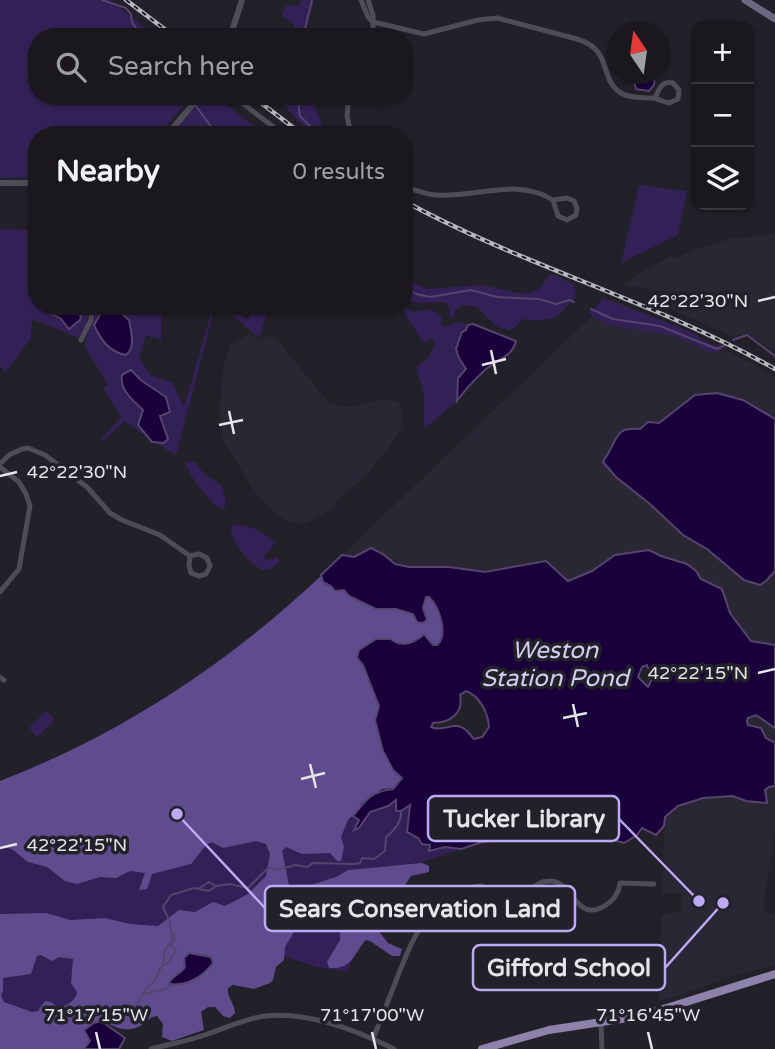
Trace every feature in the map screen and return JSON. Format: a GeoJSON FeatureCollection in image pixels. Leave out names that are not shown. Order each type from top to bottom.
{"type":"FeatureCollection","features":[{"type":"Feature","properties":{"kind":"main road"},"geometry":{"type":"LineString","coordinates":[[745,0],[775,19]]}},
{"type":"Feature","properties":{"kind":"main road"},"geometry":{"type":"LineString","coordinates":[[482,1049],[549,1030],[656,1012],[775,974]]}},
{"type":"Feature","properties":{"kind":"street"},"geometry":{"type":"LineString","coordinates":[[233,28],[243,0]]}},
{"type":"Feature","properties":{"kind":"street"},"geometry":{"type":"LineString","coordinates":[[361,0],[373,22],[398,28]]}},
{"type":"Feature","properties":{"kind":"street"},"geometry":{"type":"LineString","coordinates":[[368,0],[373,28]]}},
{"type":"Feature","properties":{"kind":"street"},"geometry":{"type":"LineString","coordinates":[[413,31],[424,34],[478,20],[497,18],[577,39],[598,50],[617,90],[632,97],[655,98],[667,103],[674,102],[679,97],[678,88],[673,83],[664,83],[655,98]]}},
{"type":"Feature","properties":{"kind":"street"},"geometry":{"type":"LineString","coordinates":[[175,126],[192,105]]}},
{"type":"Feature","properties":{"kind":"street"},"geometry":{"type":"LineString","coordinates":[[245,105],[272,126]]}},
{"type":"Feature","properties":{"kind":"street"},"geometry":{"type":"LineString","coordinates":[[348,105],[349,126]]}},
{"type":"Feature","properties":{"kind":"street"},"geometry":{"type":"LineString","coordinates":[[0,183],[28,183]]}},
{"type":"Feature","properties":{"kind":"street"},"geometry":{"type":"LineString","coordinates":[[413,189],[444,195],[522,189],[538,192],[553,200],[567,198],[573,201],[577,208],[576,215],[570,219],[561,218],[556,213],[553,200]]}},
{"type":"Feature","properties":{"kind":"street"},"geometry":{"type":"LineString","coordinates":[[81,340],[91,315]]}},
{"type":"Feature","properties":{"kind":"street"},"geometry":{"type":"LineString","coordinates":[[0,593],[19,569],[30,506],[19,482],[0,466],[9,455],[22,449],[46,455],[88,487],[110,513],[160,535],[190,556],[199,554],[206,557],[210,566],[207,572],[200,576],[191,573],[188,566],[190,556]]}},
{"type":"Feature","properties":{"kind":"street"},"geometry":{"type":"LineString","coordinates":[[373,1039],[420,926],[436,907],[455,894],[480,886],[513,898],[519,897],[540,882],[549,880],[564,886],[582,907],[596,910],[611,902],[620,883],[654,884]]}},
{"type":"Feature","properties":{"kind":"street"},"geometry":{"type":"LineString","coordinates":[[151,1049],[266,1016],[322,1022],[394,1049]]}},
{"type":"Feature","properties":{"kind":"street"},"geometry":{"type":"LineString","coordinates":[[601,1022],[602,1049]]}},
{"type":"Feature","properties":{"kind":"shaded area"},"geometry":{"type":"Polygon","coordinates":[[[0,0],[109,0],[145,28],[28,28],[28,105],[184,105],[166,126],[28,126],[28,177],[0,178],[0,0]]]}},
{"type":"Feature","properties":{"kind":"shaded area"},"geometry":{"type":"Polygon","coordinates":[[[302,0],[314,0],[306,28],[294,28],[294,24],[282,13],[286,6],[299,5],[302,0]]]}},
{"type":"Feature","properties":{"kind":"shaded area"},"geometry":{"type":"Polygon","coordinates":[[[196,105],[227,105],[254,126],[179,126],[196,105]]]}},
{"type":"Feature","properties":{"kind":"shaded area"},"geometry":{"type":"Polygon","coordinates":[[[284,105],[315,105],[322,126],[305,126],[284,105]]]}},
{"type":"Feature","properties":{"kind":"shaded area"},"geometry":{"type":"Polygon","coordinates":[[[639,185],[687,191],[678,235],[621,263],[639,185]]]}},
{"type":"Feature","properties":{"kind":"shaded area"},"geometry":{"type":"Polygon","coordinates":[[[0,229],[28,230],[28,315],[88,315],[87,326],[79,338],[32,319],[31,338],[5,373],[0,366],[0,229]]]}},
{"type":"Feature","properties":{"kind":"shaded area"},"geometry":{"type":"Polygon","coordinates":[[[775,234],[775,351],[746,334],[735,337],[664,306],[666,292],[623,285],[673,255],[673,259],[730,239],[775,234]]]}},
{"type":"Feature","properties":{"kind":"shaded area"},"geometry":{"type":"Polygon","coordinates":[[[554,274],[573,284],[576,292],[574,300],[556,317],[539,321],[523,319],[512,330],[497,326],[477,307],[461,305],[452,319],[449,306],[444,302],[413,302],[413,282],[427,289],[482,285],[530,293],[539,289],[549,275],[554,274]]]}},
{"type":"Feature","properties":{"kind":"shaded area"},"geometry":{"type":"Polygon","coordinates":[[[603,298],[689,331],[722,349],[710,353],[670,335],[604,322],[588,312],[603,298]]]}},
{"type":"Feature","properties":{"kind":"shaded area"},"geometry":{"type":"Polygon","coordinates":[[[610,299],[662,321],[661,325],[729,352],[775,376],[775,645],[751,641],[730,613],[717,585],[701,579],[687,564],[661,556],[652,550],[615,555],[592,571],[568,581],[556,568],[541,561],[483,572],[449,567],[401,566],[375,550],[354,557],[342,555],[610,299]]]}},
{"type":"Feature","properties":{"kind":"shaded area"},"geometry":{"type":"Polygon","coordinates":[[[431,309],[442,317],[443,327],[460,322],[468,325],[458,346],[466,369],[458,378],[457,401],[424,429],[424,395],[416,367],[429,357],[435,344],[432,338],[425,343],[422,341],[406,315],[413,315],[413,311],[431,309]]]}},
{"type":"Feature","properties":{"kind":"shaded area"},"geometry":{"type":"Polygon","coordinates":[[[94,315],[161,315],[161,340],[146,335],[139,359],[151,375],[172,382],[184,407],[210,315],[213,315],[176,456],[124,421],[104,441],[101,439],[121,417],[103,388],[108,385],[85,347],[94,315]]]}},
{"type":"Feature","properties":{"kind":"shaded area"},"geometry":{"type":"Polygon","coordinates":[[[232,315],[242,315],[248,320],[250,315],[266,315],[259,338],[232,315]]]}},
{"type":"Feature","properties":{"kind":"shaded area"},"geometry":{"type":"Polygon","coordinates":[[[248,334],[259,339],[275,337],[330,404],[351,407],[387,399],[398,402],[401,407],[402,426],[390,446],[366,475],[336,502],[336,507],[307,522],[297,524],[275,514],[255,492],[222,438],[219,414],[224,364],[231,344],[248,334]]]}},
{"type":"Feature","properties":{"kind":"shaded area"},"geometry":{"type":"Polygon","coordinates":[[[185,461],[196,463],[204,474],[222,486],[226,501],[224,510],[201,489],[190,474],[185,461]]]}},
{"type":"Feature","properties":{"kind":"shaded area"},"geometry":{"type":"Polygon","coordinates":[[[230,526],[262,532],[271,539],[275,543],[264,557],[267,560],[277,557],[280,562],[270,569],[262,570],[251,562],[234,539],[230,526]]]}},
{"type":"Feature","properties":{"kind":"shaded area"},"geometry":{"type":"Polygon","coordinates":[[[321,576],[355,816],[359,820],[356,827],[363,823],[370,812],[396,800],[395,806],[403,810],[410,805],[407,821],[410,834],[422,844],[438,850],[445,847],[461,849],[411,866],[365,868],[368,905],[348,972],[317,967],[282,956],[138,986],[89,1026],[103,1049],[0,1049],[0,781],[88,742],[170,694],[248,639],[321,576]]]}},
{"type":"Feature","properties":{"kind":"shaded area"},"geometry":{"type":"Polygon","coordinates":[[[321,576],[325,584],[337,591],[344,590],[376,609],[396,609],[413,614],[416,620],[424,623],[427,618],[423,608],[427,597],[439,612],[442,634],[437,645],[433,645],[423,634],[407,643],[376,639],[359,650],[358,660],[363,664],[379,706],[377,725],[381,745],[402,778],[393,788],[382,789],[362,803],[348,820],[341,837],[344,847],[341,861],[337,861],[330,853],[302,854],[286,847],[282,851],[289,885],[296,890],[336,877],[348,870],[422,863],[429,866],[429,872],[411,876],[405,885],[406,897],[418,917],[415,921],[406,917],[391,899],[382,896],[371,900],[377,913],[377,929],[388,943],[402,949],[400,956],[392,956],[366,940],[352,960],[344,966],[329,968],[327,962],[340,940],[340,914],[333,889],[328,887],[322,901],[306,905],[297,912],[294,932],[285,947],[284,960],[276,967],[273,980],[254,989],[233,985],[228,988],[235,1013],[230,1018],[223,1016],[215,1007],[208,1007],[201,1012],[204,1030],[172,1041],[162,1037],[163,1024],[157,1016],[138,1027],[128,1029],[101,1019],[94,1023],[90,1043],[84,1049],[0,1049],[0,914],[46,913],[70,920],[105,918],[130,924],[158,926],[179,910],[195,912],[213,902],[225,906],[248,894],[266,876],[270,854],[266,844],[256,841],[223,848],[212,842],[207,844],[191,864],[152,874],[147,889],[139,890],[145,873],[130,871],[116,878],[100,877],[77,884],[65,881],[47,867],[28,862],[12,849],[0,846],[0,781],[88,742],[130,719],[210,668],[321,576]],[[188,953],[183,969],[170,984],[184,983],[195,978],[211,957],[188,953]],[[41,955],[37,956],[31,974],[3,978],[1,996],[4,1002],[32,1012],[38,1011],[45,1001],[58,1008],[75,998],[77,992],[71,983],[73,959],[59,957],[52,961],[41,955]]]}},
{"type":"Feature","properties":{"kind":"shaded area"},"geometry":{"type":"Polygon","coordinates":[[[46,711],[55,720],[37,737],[29,728],[46,711]]]}},
{"type":"Feature","properties":{"kind":"shaded area"},"geometry":{"type":"Polygon","coordinates":[[[756,715],[775,728],[775,743],[766,738],[763,729],[748,725],[748,718],[756,715]]]}},
{"type":"Feature","properties":{"kind":"shaded area"},"geometry":{"type":"Polygon","coordinates":[[[775,786],[775,827],[763,912],[775,915],[775,965],[736,975],[659,1002],[661,917],[665,913],[681,912],[681,893],[662,893],[665,817],[678,806],[703,798],[733,796],[746,801],[767,802],[765,790],[775,786]]]}},
{"type":"Feature","properties":{"kind":"water"},"geometry":{"type":"Polygon","coordinates":[[[635,84],[654,84],[649,91],[636,89],[635,84]]]}},
{"type":"Feature","properties":{"kind":"water"},"geometry":{"type":"Polygon","coordinates":[[[54,315],[81,316],[69,329],[54,315]]]}},
{"type":"Feature","properties":{"kind":"water"},"geometry":{"type":"Polygon","coordinates":[[[100,315],[123,315],[129,320],[132,334],[129,352],[126,355],[106,345],[94,325],[100,315]]]}},
{"type":"Feature","properties":{"kind":"water"},"geometry":{"type":"Polygon","coordinates":[[[473,324],[516,341],[511,351],[488,367],[457,401],[458,378],[466,369],[456,349],[462,332],[468,325],[473,324]]]}},
{"type":"Feature","properties":{"kind":"water"},"geometry":{"type":"Polygon","coordinates":[[[131,370],[166,397],[170,412],[160,416],[168,439],[164,443],[152,442],[138,425],[143,410],[128,394],[122,380],[122,375],[131,370]]]}},
{"type":"Feature","properties":{"kind":"water"},"geometry":{"type":"Polygon","coordinates":[[[717,393],[743,400],[775,419],[775,571],[760,585],[744,580],[707,549],[683,535],[616,477],[603,462],[622,431],[640,429],[648,422],[659,423],[695,395],[717,393]]]}},
{"type":"Feature","properties":{"kind":"water","name":"Weston Station Pond"},"geometry":{"type":"Polygon","coordinates":[[[371,548],[395,564],[409,567],[449,567],[485,572],[546,561],[568,581],[592,571],[615,555],[649,550],[687,564],[701,579],[722,589],[730,613],[751,641],[775,645],[775,728],[756,715],[747,721],[748,725],[761,728],[766,738],[775,743],[775,786],[765,790],[767,803],[746,801],[733,796],[703,798],[678,806],[665,817],[664,826],[656,835],[642,828],[637,835],[624,843],[610,839],[604,833],[601,801],[595,797],[575,799],[562,809],[532,819],[526,827],[507,840],[482,842],[461,849],[445,847],[429,851],[430,845],[422,844],[418,838],[407,832],[410,805],[396,811],[396,800],[370,812],[359,828],[354,830],[359,820],[353,816],[366,801],[374,794],[393,789],[402,778],[393,770],[383,751],[375,720],[379,706],[363,665],[357,658],[359,650],[376,639],[391,639],[403,644],[424,634],[433,645],[437,645],[441,640],[442,628],[439,614],[429,597],[426,597],[423,608],[427,620],[422,623],[417,622],[413,614],[396,609],[376,609],[349,596],[344,590],[335,591],[323,582],[321,575],[342,555],[354,557],[371,548]],[[647,665],[642,667],[638,677],[648,687],[652,679],[647,665]],[[466,691],[460,695],[458,712],[450,719],[433,723],[431,727],[440,729],[457,726],[466,730],[474,739],[482,737],[489,727],[487,716],[479,701],[466,691]]]}},
{"type":"Feature","properties":{"kind":"water"},"geometry":{"type":"Polygon","coordinates":[[[189,953],[211,957],[213,963],[194,979],[182,984],[169,984],[185,967],[184,958],[189,953]]]}},
{"type":"Feature","properties":{"kind":"water"},"geometry":{"type":"Polygon","coordinates":[[[101,1021],[125,1038],[119,1049],[84,1049],[90,1041],[84,1030],[101,1021]]]}},
{"type":"Feature","properties":{"kind":"waterway"},"geometry":{"type":"LineString","coordinates":[[102,0],[126,8],[136,28]]}},
{"type":"Feature","properties":{"kind":"waterway"},"geometry":{"type":"LineString","coordinates":[[305,28],[312,0]]}},
{"type":"Feature","properties":{"kind":"waterway"},"geometry":{"type":"LineString","coordinates":[[298,105],[300,116],[310,126]]}},
{"type":"Feature","properties":{"kind":"waterway"},"geometry":{"type":"LineString","coordinates":[[196,106],[210,126]]}},
{"type":"Feature","properties":{"kind":"waterway"},"geometry":{"type":"LineString","coordinates":[[413,292],[430,297],[471,290],[497,297],[538,299],[556,304],[569,300],[574,302]]}},
{"type":"Feature","properties":{"kind":"waterway"},"geometry":{"type":"LineString","coordinates":[[591,309],[613,319],[660,326],[717,349],[725,345]]}},
{"type":"Feature","properties":{"kind":"waterway"},"geometry":{"type":"LineString","coordinates":[[733,340],[747,335],[775,356]]}},
{"type":"Feature","properties":{"kind":"waterway"},"geometry":{"type":"LineString","coordinates":[[198,889],[209,882],[216,886],[230,884],[248,888],[268,868],[281,869],[295,865],[307,867],[313,863],[355,864],[360,863],[362,858],[374,859],[385,851],[386,837],[399,823],[401,811]]}},
{"type":"Feature","properties":{"kind":"waterway"},"geometry":{"type":"LineString","coordinates":[[172,942],[170,922],[163,907],[171,895],[194,888],[209,891],[216,886]]}},
{"type":"Feature","properties":{"kind":"waterway"},"geometry":{"type":"LineString","coordinates":[[163,964],[165,950],[175,938],[171,930]]}},
{"type":"Feature","properties":{"kind":"waterway"},"geometry":{"type":"LineString","coordinates":[[101,1021],[120,1018],[133,1011],[146,989],[156,979],[161,967],[169,962],[176,950],[171,945]]}},
{"type":"Feature","properties":{"kind":"waterway"},"geometry":{"type":"LineString","coordinates":[[144,994],[166,989],[171,984]]}},
{"type":"Feature","properties":{"kind":"railway"},"geometry":{"type":"LineString","coordinates":[[126,0],[163,28]]}},
{"type":"Feature","properties":{"kind":"railway"},"geometry":{"type":"LineString","coordinates":[[264,105],[291,126]]}},
{"type":"Feature","properties":{"kind":"railway"},"geometry":{"type":"LineString","coordinates":[[413,206],[496,245],[684,324],[775,369]]}},
{"type":"Feature","properties":{"kind":"place","name":"Sears Conservation Land"},"geometry":{"type":"Point","coordinates":[177,814]}},
{"type":"Feature","properties":{"kind":"place","name":"Tucker Library"},"geometry":{"type":"Point","coordinates":[699,901]}},
{"type":"Feature","properties":{"kind":"place","name":"Gifford School"},"geometry":{"type":"Point","coordinates":[723,903]}}]}
